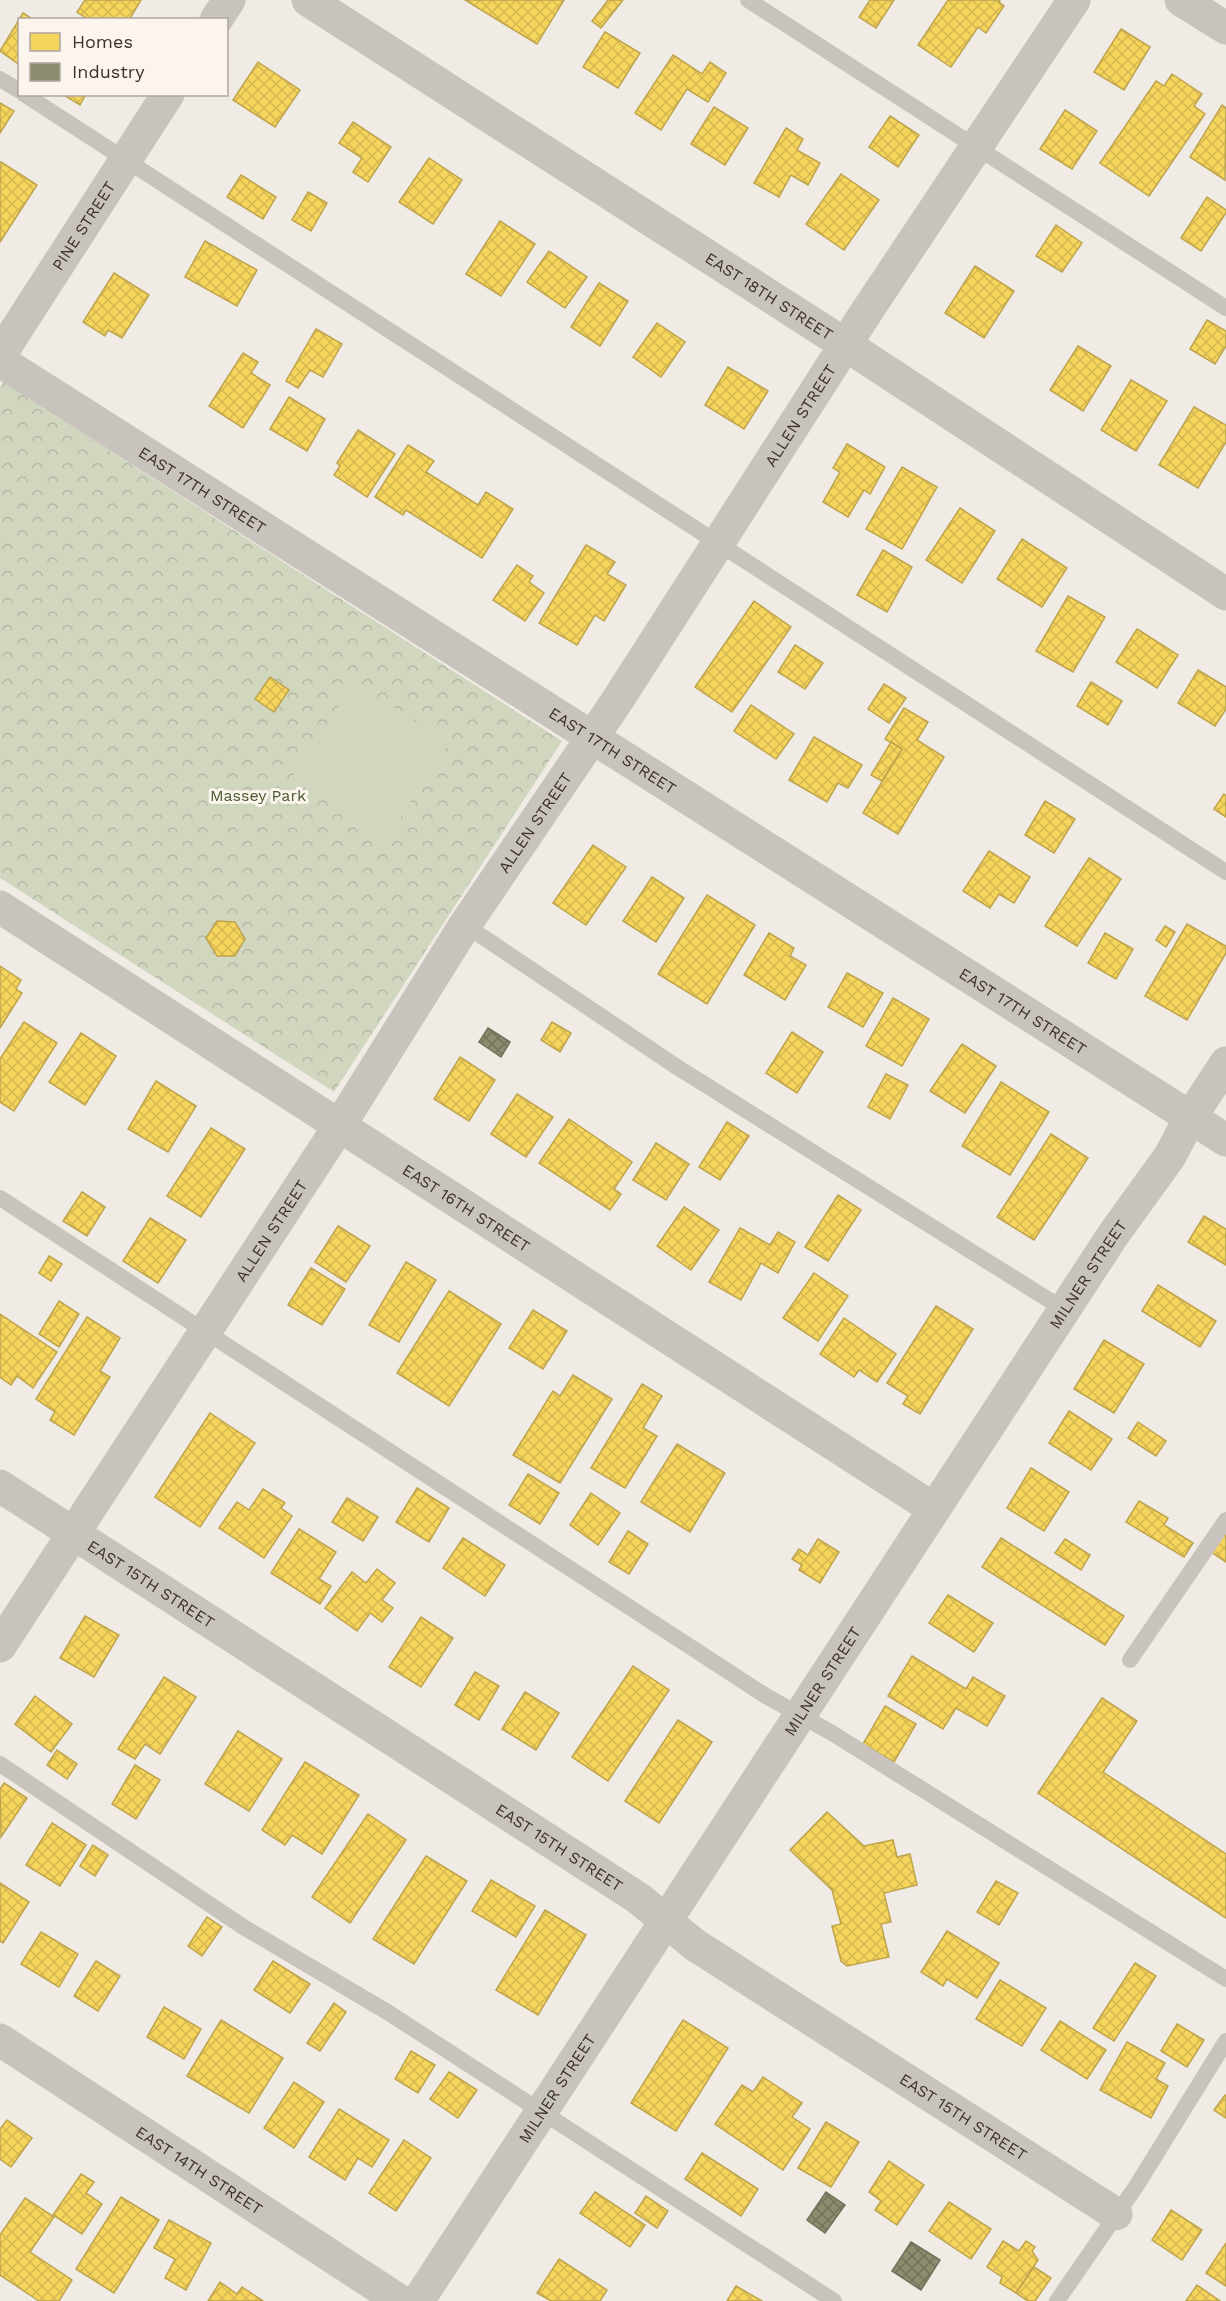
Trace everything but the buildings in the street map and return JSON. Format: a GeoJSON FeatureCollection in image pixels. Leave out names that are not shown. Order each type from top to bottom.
{"type":"FeatureCollection","features":[{"type":"Feature","properties":{"kind":"street"},"geometry":{"type":"LineString","coordinates":[[217,18],[229,0]]}},
{"type":"Feature","properties":{"kind":"street","name":"EAST 18TH STREET"},"geometry":{"type":"LineString","coordinates":[[308,0],[846,345],[1226,594]]}},
{"type":"Feature","properties":{"kind":"street","name":"ALLEN STREET"},"geometry":{"type":"LineString","coordinates":[[0,1646],[340,1125],[465,925],[720,543],[846,345],[1074,0]]}},
{"type":"Feature","properties":{"kind":"street"},"geometry":{"type":"LineString","coordinates":[[1181,0],[1226,28]]}},
{"type":"Feature","properties":{"kind":"street","name":"PINE STREET"},"geometry":{"type":"LineString","coordinates":[[0,355],[167,96]]}},
{"type":"Feature","properties":{"kind":"street","name":"EAST 17TH STREET"},"geometry":{"type":"LineString","coordinates":[[0,361],[1226,1140]]}},
{"type":"Feature","properties":{"kind":"street","name":"EAST 16TH STREET"},"geometry":{"type":"LineString","coordinates":[[0,907],[934,1509]]}},
{"type":"Feature","properties":{"kind":"street","name":"MILNER STREET"},"geometry":{"type":"LineString","coordinates":[[418,2301],[1113,1234],[1170,1155],[1226,1064]]}},
{"type":"Feature","properties":{"kind":"street","name":"EAST 15TH STREET"},"geometry":{"type":"LineString","coordinates":[[0,1486],[615,1883],[695,1944],[1116,2214]]}},
{"type":"Feature","properties":{"kind":"street","name":"EAST 14TH STREET"},"geometry":{"type":"LineString","coordinates":[[0,2040],[400,2301]]}},
{"type":"Feature","properties":{"kind":"lane"},"geometry":{"type":"LineString","coordinates":[[748,0],[978,146],[1226,308]]}},
{"type":"Feature","properties":{"kind":"lane"},"geometry":{"type":"LineString","coordinates":[[0,79],[18,90]]}},
{"type":"Feature","properties":{"kind":"lane"},"geometry":{"type":"LineString","coordinates":[[27,96],[1226,872]]}},
{"type":"Feature","properties":{"kind":"lane"},"geometry":{"type":"LineString","coordinates":[[465,925],[677,1067],[1065,1310]]}},
{"type":"Feature","properties":{"kind":"lane"},"geometry":{"type":"LineString","coordinates":[[0,1198],[766,1696],[801,1715],[1226,1979]]}},
{"type":"Feature","properties":{"kind":"lane"},"geometry":{"type":"LineString","coordinates":[[1130,1660],[1226,1520]]}},
{"type":"Feature","properties":{"kind":"lane"},"geometry":{"type":"LineString","coordinates":[[0,1764],[245,1928],[388,2013],[834,2301]]}},
{"type":"Feature","properties":{"kind":"lane"},"geometry":{"type":"LineString","coordinates":[[1057,2301],[1137,2185],[1226,2041]]}},
{"type":"Feature","properties":{"kind":"green space","name":"Massey Park"},"geometry":{"type":"Polygon","coordinates":[[[3,382],[562,741],[334,1092],[0,878],[0,387],[3,382]]]}},
{"type":"Feature","properties":{"kind":"green space"},"geometry":{"type":"Polygon","coordinates":[[[354,682],[449,743],[386,840],[291,779],[354,682]]]}}]}
